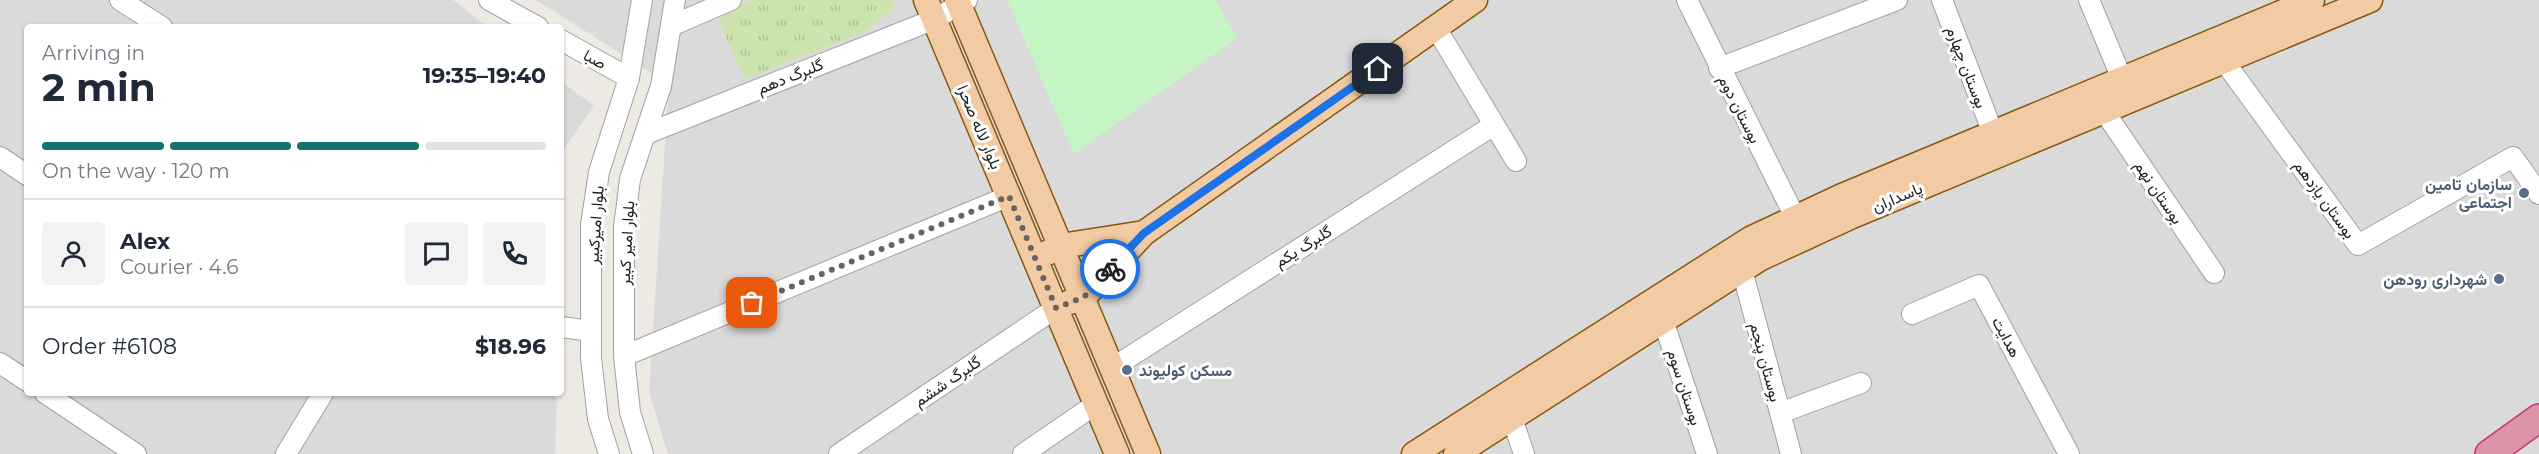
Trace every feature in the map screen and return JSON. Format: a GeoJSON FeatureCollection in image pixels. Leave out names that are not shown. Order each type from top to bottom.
{"type":"FeatureCollection","features":[{"type":"Feature","properties":{"kind":"highway"},"geometry":{"type":"LineString","coordinates":[[2489,454],[2539,418]]}},
{"type":"Feature","properties":{"kind":"main road"},"geometry":{"type":"LineString","coordinates":[[1056,308],[1084,297],[1144,233],[1475,0]]}},
{"type":"Feature","properties":{"kind":"main road","name":"پاسداران"},"geometry":{"type":"LineString","coordinates":[[1414,454],[1506,408],[1663,320],[1742,270],[1814,233],[2104,111],[2312,0]]}},
{"type":"Feature","properties":{"kind":"main road","name":"پاسداران"},"geometry":{"type":"LineString","coordinates":[[1455,454],[1506,408],[1750,239],[1795,216],[2122,79],[2219,51],[2370,0]]}},
{"type":"Feature","properties":{"kind":"main road","name":"بلوار لاله صحرا"},"geometry":{"type":"LineString","coordinates":[[961,2],[1148,454]]}},
{"type":"Feature","properties":{"kind":"main road","name":"بلوار لاله صحرا"},"geometry":{"type":"LineString","coordinates":[[930,10],[1117,454]]}},
{"type":"Feature","properties":{"kind":"main road"},"geometry":{"type":"LineString","coordinates":[[1036,258],[1061,246],[1144,233]]}},
{"type":"Feature","properties":{"kind":"street"},"geometry":{"type":"LineString","coordinates":[[120,0],[157,24]]}},
{"type":"Feature","properties":{"kind":"street"},"geometry":{"type":"LineString","coordinates":[[489,0],[532,24]]}},
{"type":"Feature","properties":{"kind":"street","name":"بلوار امیرکبیر"},"geometry":{"type":"LineString","coordinates":[[609,454],[598,418],[591,331],[591,225],[598,172],[629,78],[642,0]]}},
{"type":"Feature","properties":{"kind":"street","name":"بلوار امیر کبیر"},"geometry":{"type":"LineString","coordinates":[[643,454],[630,412],[624,356],[624,227],[630,179],[661,86],[675,0]]}},
{"type":"Feature","properties":{"kind":"street"},"geometry":{"type":"LineString","coordinates":[[671,26],[730,0]]}},
{"type":"Feature","properties":{"kind":"street","name":"بوستان دوم"},"geometry":{"type":"LineString","coordinates":[[1687,0],[1795,216]]}},
{"type":"Feature","properties":{"kind":"street"},"geometry":{"type":"LineString","coordinates":[[1719,68],[1897,0]]}},
{"type":"Feature","properties":{"kind":"street","name":"بوستان چهارم"},"geometry":{"type":"LineString","coordinates":[[1942,0],[1993,133]]}},
{"type":"Feature","properties":{"kind":"street"},"geometry":{"type":"LineString","coordinates":[[2089,0],[2122,79]]}},
{"type":"Feature","properties":{"kind":"street","name":"گلبرگ دهم"},"geometry":{"type":"LineString","coordinates":[[646,134],[930,10],[961,2]]}},
{"type":"Feature","properties":{"kind":"street"},"geometry":{"type":"LineString","coordinates":[[1436,28],[1516,161]]}},
{"type":"Feature","properties":{"kind":"street","name":"صبا"},"geometry":{"type":"LineString","coordinates":[[564,42],[629,78]]}},
{"type":"Feature","properties":{"kind":"street","name":"بوستان یازدهم"},"geometry":{"type":"LineString","coordinates":[[2219,51],[2358,244],[2513,157],[2539,194]]}},
{"type":"Feature","properties":{"kind":"street","name":"بوستان نهم"},"geometry":{"type":"LineString","coordinates":[[2104,111],[2214,273]]}},
{"type":"Feature","properties":{"kind":"street","name":"گلبرگ یکم"},"geometry":{"type":"LineString","coordinates":[[1112,368],[1494,125]]}},
{"type":"Feature","properties":{"kind":"street"},"geometry":{"type":"LineString","coordinates":[[0,158],[24,174]]}},
{"type":"Feature","properties":{"kind":"street"},"geometry":{"type":"LineString","coordinates":[[624,356],[1009,196]]}},
{"type":"Feature","properties":{"kind":"street","name":"بوستان پنجم"},"geometry":{"type":"LineString","coordinates":[[1742,270],[1791,454]]}},
{"type":"Feature","properties":{"kind":"street","name":"هدایت"},"geometry":{"type":"LineString","coordinates":[[1912,314],[1979,285],[2069,454]]}},
{"type":"Feature","properties":{"kind":"street","name":"گلبرگ ششم"},"geometry":{"type":"LineString","coordinates":[[839,454],[1056,308]]}},
{"type":"Feature","properties":{"kind":"street","name":"بوستان سوم"},"geometry":{"type":"LineString","coordinates":[[1663,320],[1707,454]]}},
{"type":"Feature","properties":{"kind":"street"},"geometry":{"type":"LineString","coordinates":[[564,327],[591,331]]}},
{"type":"Feature","properties":{"kind":"street"},"geometry":{"type":"LineString","coordinates":[[0,363],[24,379]]}},
{"type":"Feature","properties":{"kind":"street"},"geometry":{"type":"LineString","coordinates":[[1780,413],[1860,383]]}},
{"type":"Feature","properties":{"kind":"street"},"geometry":{"type":"LineString","coordinates":[[49,396],[136,454]]}},
{"type":"Feature","properties":{"kind":"street"},"geometry":{"type":"LineString","coordinates":[[286,454],[321,396]]}},
{"type":"Feature","properties":{"kind":"street"},"geometry":{"type":"LineString","coordinates":[[1023,454],[1096,404]]}},
{"type":"Feature","properties":{"kind":"street"},"geometry":{"type":"LineString","coordinates":[[1506,408],[1524,454]]}},
{"type":"Feature","properties":{"kind":"street"},"geometry":{"type":"LineString","coordinates":[[598,418],[630,412]]}},
{"type":"Feature","properties":{"kind":"shaded area"},"geometry":{"type":"Polygon","coordinates":[[[0,0],[453,0],[485,24],[24,24],[24,396],[553,396],[557,399],[555,454],[0,454],[0,0]]]}},
{"type":"Feature","properties":{"kind":"shaded area"},"geometry":{"type":"Polygon","coordinates":[[[536,0],[2539,0],[2539,454],[668,454],[649,391],[669,84],[536,0]]]}},
{"type":"Feature","properties":{"kind":"shaded area"},"geometry":{"type":"Polygon","coordinates":[[[564,83],[594,106],[564,149],[564,83]]]}},
{"type":"Feature","properties":{"kind":"green space"},"geometry":{"type":"Polygon","coordinates":[[[752,0],[894,0],[893,9],[866,31],[745,79],[716,16],[752,0]]]}},
{"type":"Feature","properties":{"kind":"green space"},"geometry":{"type":"Polygon","coordinates":[[[1007,0],[1216,0],[1237,38],[1074,154],[1007,0]]]}},
{"type":"Feature","properties":{"kind":"way so far"},"geometry":{"type":"LineString","coordinates":[[752,303],[1009,196],[1056,308],[1084,297],[1110,269]]}},
{"type":"Feature","properties":{"kind":"place","name":"سازمان تامین اجتماعی"},"geometry":{"type":"Point","coordinates":[2524,193]}},
{"type":"Feature","properties":{"kind":"place","name":"شهرداری رودهن"},"geometry":{"type":"Point","coordinates":[2499,279]}},
{"type":"Feature","properties":{"kind":"place","name":"مسکن کولیوند"},"geometry":{"type":"Point","coordinates":[1127,370]}},
{"type":"Feature","properties":{"kind":"route"},"geometry":{"type":"LineString","coordinates":[[1110,269],[1144,233],[1378,69]]}}]}
